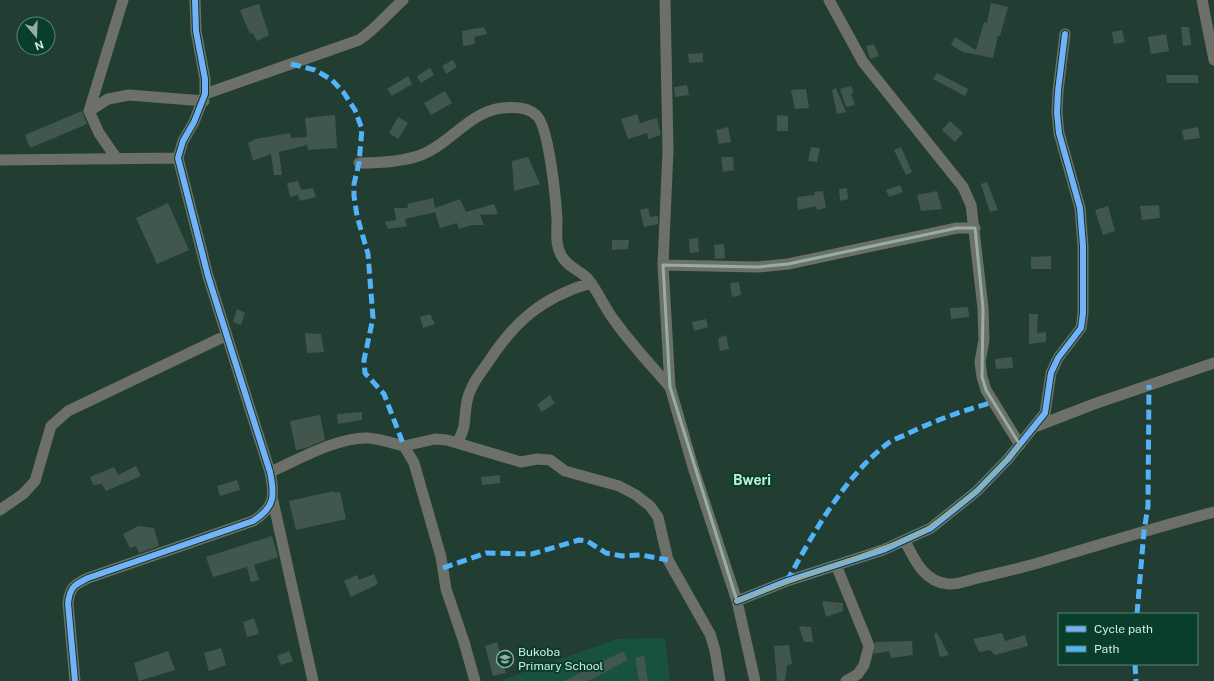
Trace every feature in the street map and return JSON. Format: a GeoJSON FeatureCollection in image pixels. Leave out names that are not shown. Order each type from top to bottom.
{"type":"FeatureCollection","features":[{"type":"Feature","properties":{"kind":"street"},"geometry":{"type":"LineString","coordinates":[[117,159],[99,133],[89,111],[124,0]]}},
{"type":"Feature","properties":{"kind":"street"},"geometry":{"type":"LineString","coordinates":[[195,0],[196,31],[205,79],[204,97],[183,141],[178,158],[194,225],[225,336],[270,472],[273,501],[313,681]]}},
{"type":"Feature","properties":{"kind":"street"},"geometry":{"type":"LineString","coordinates":[[89,111],[108,99],[129,95],[204,97],[359,40],[369,34],[390,11],[403,0]]}},
{"type":"Feature","properties":{"kind":"street"},"geometry":{"type":"LineString","coordinates":[[665,0],[668,150],[663,265],[670,387],[693,467],[737,601],[755,681]]}},
{"type":"Feature","properties":{"kind":"street"},"geometry":{"type":"LineString","coordinates":[[829,0],[863,62],[963,187],[971,205],[975,228],[983,308],[984,340],[980,362],[982,377],[986,390],[1020,445]]}},
{"type":"Feature","properties":{"kind":"street"},"geometry":{"type":"LineString","coordinates":[[1202,0],[1214,60]]}},
{"type":"Feature","properties":{"kind":"street"},"geometry":{"type":"LineString","coordinates":[[737,601],[788,580],[905,541],[931,528],[982,485],[1037,426],[1045,413],[1051,373],[1058,358],[1081,328],[1083,314],[1083,246],[1080,208],[1059,132],[1057,113],[1058,91],[1065,34]]}},
{"type":"Feature","properties":{"kind":"street"},"geometry":{"type":"LineString","coordinates":[[359,164],[395,161],[422,155],[459,128],[489,111],[502,108],[529,110],[540,119],[545,135],[554,196],[557,246],[565,261],[590,283],[628,340],[670,387]]}},
{"type":"Feature","properties":{"kind":"street"},"geometry":{"type":"LineString","coordinates":[[0,160],[178,158]]}},
{"type":"Feature","properties":{"kind":"street"},"geometry":{"type":"LineString","coordinates":[[663,265],[758,267],[780,265],[957,228],[975,228]]}},
{"type":"Feature","properties":{"kind":"street"},"geometry":{"type":"LineString","coordinates":[[457,443],[464,427],[466,403],[472,387],[514,327],[529,313],[546,301],[567,291],[590,283]]}},
{"type":"Feature","properties":{"kind":"street"},"geometry":{"type":"LineString","coordinates":[[0,510],[23,494],[35,481],[51,426],[68,411],[225,336]]}},
{"type":"Feature","properties":{"kind":"street"},"geometry":{"type":"LineString","coordinates":[[1037,426],[1101,401],[1214,363]]}},
{"type":"Feature","properties":{"kind":"street"},"geometry":{"type":"LineString","coordinates":[[270,472],[348,440],[368,438],[384,440],[404,446],[435,439],[457,443],[521,462],[537,459],[550,460],[565,471],[619,486],[636,495],[650,506],[658,517],[668,560],[710,634],[715,650],[720,681]]}},
{"type":"Feature","properties":{"kind":"street"},"geometry":{"type":"LineString","coordinates":[[404,446],[414,463],[418,476],[441,557],[446,589],[464,642],[475,681]]}},
{"type":"Feature","properties":{"kind":"street"},"geometry":{"type":"LineString","coordinates":[[75,681],[68,603],[69,591],[76,584],[88,578],[253,521],[264,514],[273,501]]}},
{"type":"Feature","properties":{"kind":"street"},"geometry":{"type":"LineString","coordinates":[[905,541],[918,565],[927,575],[935,580],[947,584],[960,583],[1025,567],[1144,530],[1214,512]]}},
{"type":"Feature","properties":{"kind":"street"},"geometry":{"type":"LineString","coordinates":[[836,565],[868,646],[864,665],[858,674],[846,681]]}},
{"type":"Feature","properties":{"kind":"highlighted area"},"geometry":{"type":"Polygon","coordinates":[[[957,228],[975,228],[983,308],[982,377],[986,390],[1020,445],[977,491],[920,534],[737,601],[670,387],[663,265],[758,267],[788,264],[957,228]]]}},
{"type":"Feature","properties":{"kind":"shaded area"},"geometry":{"type":"Polygon","coordinates":[[[665,638],[670,681],[499,681],[617,639],[665,638]]]}},
{"type":"Feature","properties":{"kind":"building"},"geometry":{"type":"Polygon","coordinates":[[[991,3],[1008,7],[1000,36],[998,36],[993,58],[963,52],[951,45],[955,37],[976,50],[984,22],[987,23],[991,3]]]}},
{"type":"Feature","properties":{"kind":"building"},"geometry":{"type":"Polygon","coordinates":[[[259,4],[269,35],[257,41],[253,33],[250,34],[240,10],[259,4]]]}},
{"type":"Feature","properties":{"kind":"building"},"geometry":{"type":"Polygon","coordinates":[[[484,27],[487,34],[474,37],[475,44],[463,46],[462,31],[484,27]]]}},
{"type":"Feature","properties":{"kind":"building"},"geometry":{"type":"Polygon","coordinates":[[[1181,27],[1189,27],[1191,45],[1183,46],[1181,27]]]}},
{"type":"Feature","properties":{"kind":"building"},"geometry":{"type":"Polygon","coordinates":[[[1122,30],[1125,42],[1114,44],[1112,32],[1122,30]]]}},
{"type":"Feature","properties":{"kind":"building"},"geometry":{"type":"Polygon","coordinates":[[[1166,34],[1169,51],[1151,54],[1148,37],[1166,34]]]}},
{"type":"Feature","properties":{"kind":"building"},"geometry":{"type":"Polygon","coordinates":[[[874,44],[879,56],[870,59],[866,46],[874,44]]]}},
{"type":"Feature","properties":{"kind":"building"},"geometry":{"type":"Polygon","coordinates":[[[703,53],[703,62],[689,63],[688,54],[703,53]]]}},
{"type":"Feature","properties":{"kind":"building"},"geometry":{"type":"Polygon","coordinates":[[[453,60],[457,67],[446,74],[442,66],[453,60]]]}},
{"type":"Feature","properties":{"kind":"building"},"geometry":{"type":"Polygon","coordinates":[[[430,68],[434,75],[421,83],[417,76],[430,68]]]}},
{"type":"Feature","properties":{"kind":"building"},"geometry":{"type":"Polygon","coordinates":[[[937,73],[968,89],[965,96],[933,79],[937,73]]]}},
{"type":"Feature","properties":{"kind":"building"},"geometry":{"type":"Polygon","coordinates":[[[1166,75],[1198,75],[1198,83],[1167,83],[1166,75]]]}},
{"type":"Feature","properties":{"kind":"building"},"geometry":{"type":"Polygon","coordinates":[[[408,76],[412,84],[392,96],[387,89],[408,76]]]}},
{"type":"Feature","properties":{"kind":"building"},"geometry":{"type":"Polygon","coordinates":[[[687,85],[689,95],[675,97],[674,87],[687,85]]]}},
{"type":"Feature","properties":{"kind":"building"},"geometry":{"type":"Polygon","coordinates":[[[851,86],[854,93],[851,94],[855,105],[846,107],[840,89],[851,86]]]}},
{"type":"Feature","properties":{"kind":"building"},"geometry":{"type":"Polygon","coordinates":[[[836,88],[846,112],[837,114],[832,90],[836,88]]]}},
{"type":"Feature","properties":{"kind":"building"},"geometry":{"type":"Polygon","coordinates":[[[806,89],[809,108],[795,109],[791,90],[806,89]]]}},
{"type":"Feature","properties":{"kind":"building"},"geometry":{"type":"Polygon","coordinates":[[[445,91],[452,103],[431,115],[424,103],[445,91]]]}},
{"type":"Feature","properties":{"kind":"building"},"geometry":{"type":"Polygon","coordinates":[[[82,111],[87,124],[30,148],[25,135],[82,111]]]}},
{"type":"Feature","properties":{"kind":"building"},"geometry":{"type":"Polygon","coordinates":[[[637,114],[640,123],[657,118],[661,135],[648,139],[647,133],[628,139],[621,119],[637,114]]]}},
{"type":"Feature","properties":{"kind":"building"},"geometry":{"type":"Polygon","coordinates":[[[335,115],[337,148],[308,150],[307,145],[279,152],[282,175],[274,175],[271,154],[253,161],[248,143],[256,139],[290,133],[291,138],[307,137],[305,118],[335,115]]]}},
{"type":"Feature","properties":{"kind":"building"},"geometry":{"type":"Polygon","coordinates":[[[777,115],[788,116],[788,131],[777,131],[777,115]]]}},
{"type":"Feature","properties":{"kind":"building"},"geometry":{"type":"Polygon","coordinates":[[[398,117],[408,123],[398,139],[389,133],[398,117]]]}},
{"type":"Feature","properties":{"kind":"building"},"geometry":{"type":"Polygon","coordinates":[[[950,121],[963,133],[955,142],[942,130],[950,121]]]}},
{"type":"Feature","properties":{"kind":"building"},"geometry":{"type":"Polygon","coordinates":[[[728,127],[731,142],[719,144],[716,130],[728,127]]]}},
{"type":"Feature","properties":{"kind":"building"},"geometry":{"type":"Polygon","coordinates":[[[1198,127],[1200,138],[1184,140],[1182,130],[1198,127]]]}},
{"type":"Feature","properties":{"kind":"building"},"geometry":{"type":"Polygon","coordinates":[[[811,147],[820,148],[817,162],[808,161],[811,147]]]}},
{"type":"Feature","properties":{"kind":"building"},"geometry":{"type":"Polygon","coordinates":[[[901,147],[912,172],[906,175],[894,150],[901,147]]]}},
{"type":"Feature","properties":{"kind":"building"},"geometry":{"type":"Polygon","coordinates":[[[528,157],[540,184],[514,191],[512,161],[528,157]]]}},
{"type":"Feature","properties":{"kind":"building"},"geometry":{"type":"Polygon","coordinates":[[[721,157],[733,157],[734,170],[723,172],[721,157]]]}},
{"type":"Feature","properties":{"kind":"building"},"geometry":{"type":"Polygon","coordinates":[[[298,181],[301,190],[313,188],[316,197],[300,201],[298,195],[290,197],[287,183],[298,181]]]}},
{"type":"Feature","properties":{"kind":"building"},"geometry":{"type":"Polygon","coordinates":[[[987,182],[998,210],[990,212],[981,184],[987,182]]]}},
{"type":"Feature","properties":{"kind":"building"},"geometry":{"type":"Polygon","coordinates":[[[900,185],[903,192],[889,197],[886,190],[900,185]]]}},
{"type":"Feature","properties":{"kind":"building"},"geometry":{"type":"Polygon","coordinates":[[[847,188],[848,199],[840,201],[839,189],[847,188]]]}},
{"type":"Feature","properties":{"kind":"building"},"geometry":{"type":"Polygon","coordinates":[[[823,191],[826,208],[817,210],[816,206],[798,210],[797,197],[815,195],[814,192],[823,191]]]}},
{"type":"Feature","properties":{"kind":"building"},"geometry":{"type":"Polygon","coordinates":[[[937,191],[942,209],[921,211],[917,195],[937,191]]]}},
{"type":"Feature","properties":{"kind":"building"},"geometry":{"type":"Polygon","coordinates":[[[433,198],[435,208],[460,199],[466,212],[494,204],[498,214],[480,215],[484,225],[472,225],[459,229],[457,223],[440,228],[435,212],[405,219],[407,226],[388,229],[385,222],[396,220],[394,208],[408,208],[407,204],[433,198]]]}},
{"type":"Feature","properties":{"kind":"building"},"geometry":{"type":"Polygon","coordinates":[[[168,203],[189,250],[157,264],[136,218],[168,203]]]}},
{"type":"Feature","properties":{"kind":"building"},"geometry":{"type":"Polygon","coordinates":[[[1159,205],[1160,218],[1142,220],[1140,206],[1159,205]]]}},
{"type":"Feature","properties":{"kind":"building"},"geometry":{"type":"Polygon","coordinates":[[[1108,206],[1115,231],[1103,235],[1095,210],[1108,206]]]}},
{"type":"Feature","properties":{"kind":"building"},"geometry":{"type":"Polygon","coordinates":[[[648,208],[650,217],[658,216],[658,224],[644,227],[640,210],[648,208]]]}},
{"type":"Feature","properties":{"kind":"building"},"geometry":{"type":"Polygon","coordinates":[[[698,238],[699,252],[690,253],[689,239],[698,238]]]}},
{"type":"Feature","properties":{"kind":"building"},"geometry":{"type":"Polygon","coordinates":[[[612,240],[629,240],[628,249],[612,250],[612,240]]]}},
{"type":"Feature","properties":{"kind":"building"},"geometry":{"type":"Polygon","coordinates":[[[724,244],[725,258],[715,259],[714,245],[724,244]]]}},
{"type":"Feature","properties":{"kind":"building"},"geometry":{"type":"Polygon","coordinates":[[[1051,256],[1051,269],[1031,269],[1031,257],[1051,256]]]}},
{"type":"Feature","properties":{"kind":"building"},"geometry":{"type":"Polygon","coordinates":[[[739,282],[741,295],[732,297],[730,283],[739,282]]]}},
{"type":"Feature","properties":{"kind":"building"},"geometry":{"type":"Polygon","coordinates":[[[968,307],[969,317],[951,319],[950,308],[968,307]]]}},
{"type":"Feature","properties":{"kind":"building"},"geometry":{"type":"Polygon","coordinates":[[[237,309],[245,313],[241,325],[233,322],[237,309]]]}},
{"type":"Feature","properties":{"kind":"building"},"geometry":{"type":"Polygon","coordinates":[[[430,314],[435,324],[423,328],[420,317],[430,314]]]}},
{"type":"Feature","properties":{"kind":"building"},"geometry":{"type":"Polygon","coordinates":[[[1029,314],[1038,314],[1037,333],[1046,332],[1046,342],[1029,344],[1029,314]]]}},
{"type":"Feature","properties":{"kind":"building"},"geometry":{"type":"Polygon","coordinates":[[[706,319],[708,327],[694,331],[692,322],[706,319]]]}},
{"type":"Feature","properties":{"kind":"building"},"geometry":{"type":"Polygon","coordinates":[[[305,333],[321,334],[324,352],[307,353],[305,333]]]}},
{"type":"Feature","properties":{"kind":"building"},"geometry":{"type":"Polygon","coordinates":[[[726,335],[729,349],[720,351],[718,338],[726,335]]]}},
{"type":"Feature","properties":{"kind":"building"},"geometry":{"type":"Polygon","coordinates":[[[1012,357],[1013,368],[996,369],[995,359],[1012,357]]]}},
{"type":"Feature","properties":{"kind":"building"},"geometry":{"type":"Polygon","coordinates":[[[550,395],[555,403],[542,412],[537,405],[550,395]]]}},
{"type":"Feature","properties":{"kind":"building"},"geometry":{"type":"Polygon","coordinates":[[[362,412],[362,420],[338,424],[337,414],[362,412]]]}},
{"type":"Feature","properties":{"kind":"building"},"geometry":{"type":"Polygon","coordinates":[[[320,415],[325,440],[306,448],[296,450],[290,421],[320,415]]]}},
{"type":"Feature","properties":{"kind":"building"},"geometry":{"type":"Polygon","coordinates":[[[136,466],[141,476],[106,491],[102,484],[93,485],[90,477],[114,467],[118,475],[136,466]]]}},
{"type":"Feature","properties":{"kind":"building"},"geometry":{"type":"Polygon","coordinates":[[[500,475],[500,483],[482,485],[481,477],[500,475]]]}},
{"type":"Feature","properties":{"kind":"building"},"geometry":{"type":"Polygon","coordinates":[[[237,480],[240,490],[220,496],[217,486],[237,480]]]}},
{"type":"Feature","properties":{"kind":"building"},"geometry":{"type":"Polygon","coordinates":[[[334,491],[334,493],[340,492],[346,519],[296,530],[289,501],[334,491]]]}},
{"type":"Feature","properties":{"kind":"building"},"geometry":{"type":"Polygon","coordinates":[[[138,526],[154,528],[159,546],[139,553],[136,546],[130,548],[123,534],[138,526]]]}},
{"type":"Feature","properties":{"kind":"building"},"geometry":{"type":"Polygon","coordinates":[[[272,536],[278,557],[254,565],[259,580],[251,582],[247,567],[213,577],[206,557],[272,536]]]}},
{"type":"Feature","properties":{"kind":"building"},"geometry":{"type":"Polygon","coordinates":[[[374,574],[378,584],[351,597],[344,581],[357,575],[359,580],[374,574]]]}},
{"type":"Feature","properties":{"kind":"building"},"geometry":{"type":"Polygon","coordinates":[[[822,601],[843,603],[843,611],[826,617],[822,601]]]}},
{"type":"Feature","properties":{"kind":"building"},"geometry":{"type":"Polygon","coordinates":[[[254,618],[259,634],[247,637],[243,622],[254,618]]]}},
{"type":"Feature","properties":{"kind":"building"},"geometry":{"type":"Polygon","coordinates":[[[799,626],[811,627],[813,642],[804,642],[799,626]]]}},
{"type":"Feature","properties":{"kind":"building"},"geometry":{"type":"Polygon","coordinates":[[[937,633],[949,655],[940,657],[934,634],[937,633]]]}},
{"type":"Feature","properties":{"kind":"building"},"geometry":{"type":"Polygon","coordinates":[[[1002,633],[1005,641],[1025,635],[1028,646],[995,655],[990,650],[979,652],[973,639],[1002,633]]]}},
{"type":"Feature","properties":{"kind":"building"},"geometry":{"type":"Polygon","coordinates":[[[912,641],[913,655],[891,658],[889,651],[874,654],[875,642],[912,641]]]}},
{"type":"Feature","properties":{"kind":"building"},"geometry":{"type":"Polygon","coordinates":[[[497,642],[506,673],[493,676],[485,646],[497,642]]]}},
{"type":"Feature","properties":{"kind":"building"},"geometry":{"type":"Polygon","coordinates":[[[789,645],[792,664],[787,665],[785,681],[777,681],[774,646],[789,645]]]}},
{"type":"Feature","properties":{"kind":"building"},"geometry":{"type":"Polygon","coordinates":[[[221,648],[226,665],[209,671],[204,653],[221,648]]]}},
{"type":"Feature","properties":{"kind":"building"},"geometry":{"type":"Polygon","coordinates":[[[168,651],[175,670],[139,681],[134,663],[168,651]]]}},
{"type":"Feature","properties":{"kind":"building"},"geometry":{"type":"Polygon","coordinates":[[[289,651],[293,661],[281,665],[277,656],[289,651]]]}},
{"type":"Feature","properties":{"kind":"building"},"geometry":{"type":"Polygon","coordinates":[[[623,651],[628,660],[588,681],[564,681],[623,651]]]}},
{"type":"Feature","properties":{"kind":"building"},"geometry":{"type":"Polygon","coordinates":[[[644,656],[648,681],[639,681],[635,658],[644,656]]]}},
{"type":"Feature","properties":{"kind":"marked path"},"geometry":{"type":"LineString","coordinates":[[291,64],[315,70],[332,80],[344,93],[355,110],[362,129],[359,163],[354,184],[354,196],[357,216],[368,254],[373,318],[364,360],[365,373],[384,394],[404,446]]}},
{"type":"Feature","properties":{"kind":"marked path"},"geometry":{"type":"LineString","coordinates":[[1137,613],[1144,531],[1148,506],[1149,385]]}},
{"type":"Feature","properties":{"kind":"marked path"},"geometry":{"type":"LineString","coordinates":[[787,581],[808,544],[843,489],[871,457],[889,442],[919,428],[972,408],[994,402]]}},
{"type":"Feature","properties":{"kind":"marked path"},"geometry":{"type":"LineString","coordinates":[[443,568],[486,553],[532,554],[579,540],[587,541],[606,553],[622,556],[641,555],[668,560]]}},
{"type":"Feature","properties":{"kind":"marked path"},"geometry":{"type":"LineString","coordinates":[[1135,665],[1136,681]]}},
{"type":"Feature","properties":{"kind":"cycle path"},"geometry":{"type":"LineString","coordinates":[[75,681],[68,603],[70,593],[76,585],[88,578],[253,521],[266,511],[272,500],[273,488],[270,472],[208,276],[178,158],[183,141],[194,122],[205,94],[205,79],[196,31],[195,0]]}},
{"type":"Feature","properties":{"kind":"cycle path"},"geometry":{"type":"LineString","coordinates":[[737,601],[787,581],[883,550],[931,528],[977,491],[1008,459],[1045,413],[1051,373],[1058,358],[1081,328],[1083,313],[1083,246],[1080,208],[1059,133],[1057,113],[1058,91],[1065,34]]}},
{"type":"Feature","properties":{"kind":"place","name":"Bukoba Primary School"},"geometry":{"type":"Point","coordinates":[505,659]}},
{"type":"Feature","properties":{"kind":"district","name":"Bweri"},"geometry":{"type":"Point","coordinates":[752,480]}}]}
